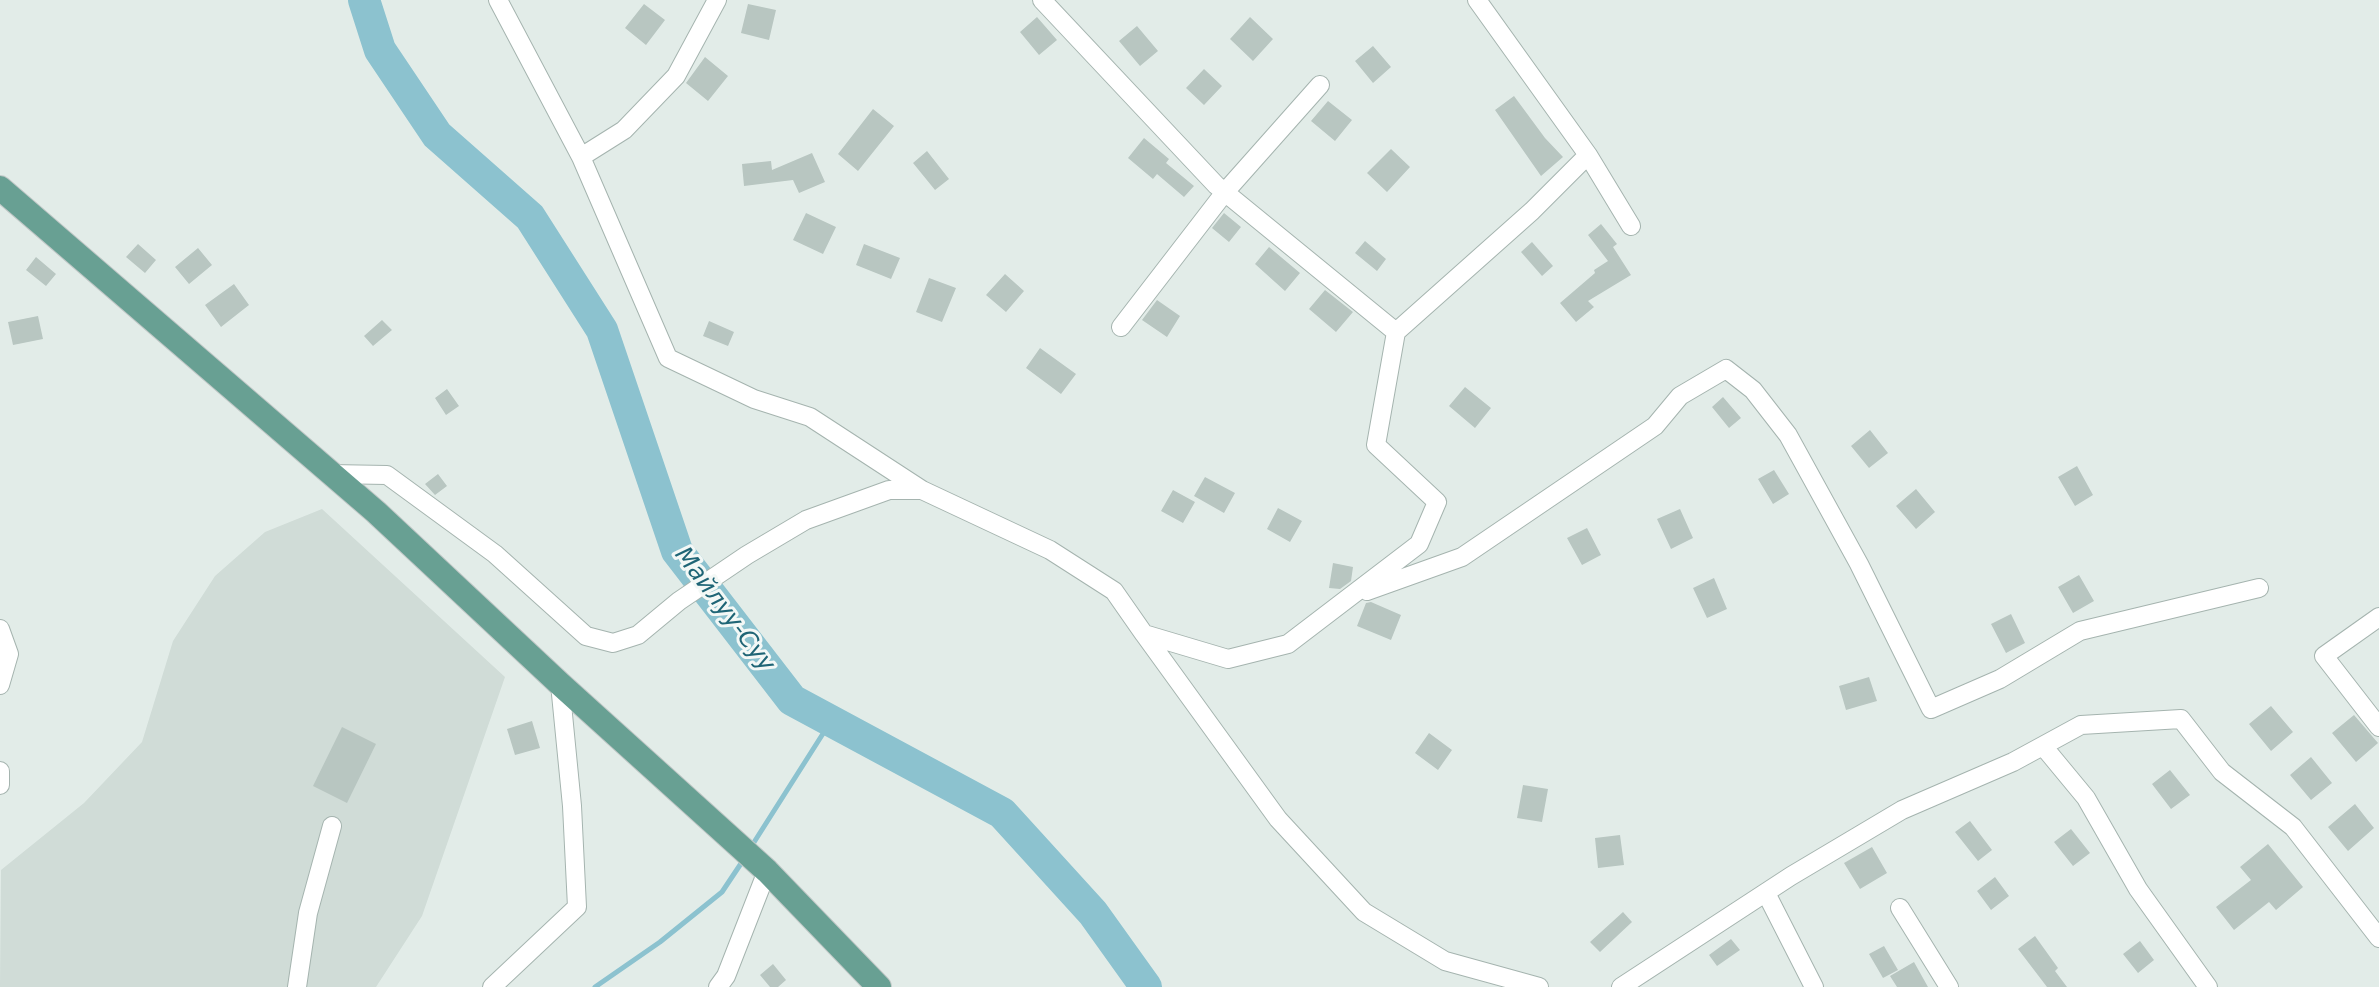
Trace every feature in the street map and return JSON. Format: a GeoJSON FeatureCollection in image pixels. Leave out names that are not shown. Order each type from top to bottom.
{"type":"FeatureCollection","features":[{"type":"Feature","properties":{"kind":"main road"},"geometry":{"type":"LineString","coordinates":[[0,188],[376,512],[762,866],[879,987]]}},
{"type":"Feature","properties":{"kind":"street"},"geometry":{"type":"LineString","coordinates":[[498,0],[581,157],[668,358],[754,399],[810,417],[922,490],[1050,550],[1114,591],[1278,819],[1364,912],[1445,961],[1539,987]]}},
{"type":"Feature","properties":{"kind":"street"},"geometry":{"type":"LineString","coordinates":[[581,157],[624,130],[676,76],[717,0]]}},
{"type":"Feature","properties":{"kind":"street"},"geometry":{"type":"LineString","coordinates":[[1042,0],[1225,192],[1396,332]]}},
{"type":"Feature","properties":{"kind":"street"},"geometry":{"type":"LineString","coordinates":[[1477,0],[1588,155],[1631,226]]}},
{"type":"Feature","properties":{"kind":"street"},"geometry":{"type":"LineString","coordinates":[[1121,327],[1225,192],[1320,85]]}},
{"type":"Feature","properties":{"kind":"street"},"geometry":{"type":"LineString","coordinates":[[1144,634],[1228,659],[1288,644],[1419,544],[1437,502],[1376,445],[1396,332],[1532,211],[1588,155]]}},
{"type":"Feature","properties":{"kind":"street"},"geometry":{"type":"LineString","coordinates":[[1350,597],[1462,557],[1655,426],[1680,396],[1726,369],[1753,390],[1788,435],[1859,564],[1931,709],[2000,679],[2080,631],[2259,588]]}},
{"type":"Feature","properties":{"kind":"street"},"geometry":{"type":"LineString","coordinates":[[330,474],[387,475],[495,554],[586,636],[613,643],[638,635],[679,601],[806,520],[889,490],[922,490]]}},
{"type":"Feature","properties":{"kind":"street"},"geometry":{"type":"LineString","coordinates":[[2379,617],[2324,656],[2379,727]]}},
{"type":"Feature","properties":{"kind":"street"},"geometry":{"type":"LineString","coordinates":[[0,629],[9,654],[0,685]]}},
{"type":"Feature","properties":{"kind":"street"},"geometry":{"type":"LineString","coordinates":[[492,987],[577,907],[572,806],[560,684]]}},
{"type":"Feature","properties":{"kind":"street"},"geometry":{"type":"LineString","coordinates":[[1621,987],[1902,810],[2013,762],[2081,725],[2181,719],[2222,772],[2293,827],[2379,938]]}},
{"type":"Feature","properties":{"kind":"street"},"geometry":{"type":"LineString","coordinates":[[2043,746],[2086,798],[2138,889],[2208,987]]}},
{"type":"Feature","properties":{"kind":"street"},"geometry":{"type":"LineString","coordinates":[[0,771],[0,785]]}},
{"type":"Feature","properties":{"kind":"street"},"geometry":{"type":"LineString","coordinates":[[297,987],[308,913],[332,826]]}},
{"type":"Feature","properties":{"kind":"street"},"geometry":{"type":"LineString","coordinates":[[718,987],[726,976],[762,866]]}},
{"type":"Feature","properties":{"kind":"street"},"geometry":{"type":"LineString","coordinates":[[1766,893],[1814,987]]}},
{"type":"Feature","properties":{"kind":"street"},"geometry":{"type":"LineString","coordinates":[[1900,908],[1949,987]]}},
{"type":"Feature","properties":{"kind":"shaded area"},"geometry":{"type":"Polygon","coordinates":[[[322,509],[505,677],[422,916],[376,987],[0,987],[1,870],[84,803],[142,742],[173,641],[215,576],[265,532],[322,509]]]}},
{"type":"Feature","properties":{"kind":"building"},"geometry":{"type":"Polygon","coordinates":[[[644,4],[665,20],[646,45],[625,28],[644,4]]]}},
{"type":"Feature","properties":{"kind":"building"},"geometry":{"type":"Polygon","coordinates":[[[748,4],[776,10],[769,40],[741,33],[748,4]]]}},
{"type":"Feature","properties":{"kind":"building"},"geometry":{"type":"Polygon","coordinates":[[[1037,17],[1057,40],[1039,55],[1020,32],[1037,17]]]}},
{"type":"Feature","properties":{"kind":"building"},"geometry":{"type":"Polygon","coordinates":[[[1250,17],[1273,39],[1253,61],[1230,39],[1250,17]]]}},
{"type":"Feature","properties":{"kind":"building"},"geometry":{"type":"Polygon","coordinates":[[[1137,26],[1158,51],[1140,66],[1119,41],[1137,26]]]}},
{"type":"Feature","properties":{"kind":"building"},"geometry":{"type":"Polygon","coordinates":[[[1373,46],[1391,67],[1373,83],[1355,61],[1373,46]]]}},
{"type":"Feature","properties":{"kind":"building"},"geometry":{"type":"Polygon","coordinates":[[[705,57],[728,76],[708,101],[686,83],[705,57]]]}},
{"type":"Feature","properties":{"kind":"building"},"geometry":{"type":"Polygon","coordinates":[[[1204,69],[1222,86],[1204,105],[1186,88],[1204,69]]]}},
{"type":"Feature","properties":{"kind":"building"},"geometry":{"type":"Polygon","coordinates":[[[1514,96],[1563,157],[1541,176],[1495,110],[1514,96]]]}},
{"type":"Feature","properties":{"kind":"building"},"geometry":{"type":"Polygon","coordinates":[[[1328,101],[1352,120],[1335,141],[1311,121],[1328,101]]]}},
{"type":"Feature","properties":{"kind":"building"},"geometry":{"type":"Polygon","coordinates":[[[873,109],[894,126],[858,171],[838,154],[873,109]]]}},
{"type":"Feature","properties":{"kind":"building"},"geometry":{"type":"Polygon","coordinates":[[[1144,138],[1169,159],[1166,163],[1194,186],[1184,197],[1157,174],[1153,179],[1128,158],[1144,138]]]}},
{"type":"Feature","properties":{"kind":"building"},"geometry":{"type":"Polygon","coordinates":[[[1391,149],[1410,167],[1387,192],[1367,173],[1391,149]]]}},
{"type":"Feature","properties":{"kind":"building"},"geometry":{"type":"Polygon","coordinates":[[[927,151],[949,179],[935,190],[913,163],[927,151]]]}},
{"type":"Feature","properties":{"kind":"building"},"geometry":{"type":"Polygon","coordinates":[[[812,153],[825,182],[799,193],[793,180],[744,186],[742,164],[771,161],[772,170],[812,153]]]}},
{"type":"Feature","properties":{"kind":"building"},"geometry":{"type":"Polygon","coordinates":[[[806,213],[836,227],[823,254],[793,240],[806,213]]]}},
{"type":"Feature","properties":{"kind":"building"},"geometry":{"type":"Polygon","coordinates":[[[1224,213],[1241,227],[1229,242],[1212,228],[1224,213]]]}},
{"type":"Feature","properties":{"kind":"building"},"geometry":{"type":"Polygon","coordinates":[[[1601,224],[1617,244],[1613,247],[1631,275],[1588,301],[1594,307],[1576,322],[1560,303],[1595,273],[1594,270],[1608,261],[1588,235],[1601,224]]]}},
{"type":"Feature","properties":{"kind":"building"},"geometry":{"type":"Polygon","coordinates":[[[1365,241],[1386,259],[1377,271],[1355,253],[1365,241]]]}},
{"type":"Feature","properties":{"kind":"building"},"geometry":{"type":"Polygon","coordinates":[[[1532,242],[1553,266],[1542,276],[1521,252],[1532,242]]]}},
{"type":"Feature","properties":{"kind":"building"},"geometry":{"type":"Polygon","coordinates":[[[138,244],[156,260],[145,273],[126,257],[138,244]]]}},
{"type":"Feature","properties":{"kind":"building"},"geometry":{"type":"Polygon","coordinates":[[[864,244],[900,258],[891,279],[856,265],[864,244]]]}},
{"type":"Feature","properties":{"kind":"building"},"geometry":{"type":"Polygon","coordinates":[[[1269,247],[1300,273],[1285,291],[1255,264],[1269,247]]]}},
{"type":"Feature","properties":{"kind":"building"},"geometry":{"type":"Polygon","coordinates":[[[198,248],[212,265],[189,284],[175,267],[198,248]]]}},
{"type":"Feature","properties":{"kind":"building"},"geometry":{"type":"Polygon","coordinates":[[[36,257],[56,274],[46,286],[26,270],[36,257]]]}},
{"type":"Feature","properties":{"kind":"building"},"geometry":{"type":"Polygon","coordinates":[[[1005,274],[1024,291],[1006,312],[986,295],[1005,274]]]}},
{"type":"Feature","properties":{"kind":"building"},"geometry":{"type":"Polygon","coordinates":[[[929,278],[956,288],[942,322],[916,312],[929,278]]]}},
{"type":"Feature","properties":{"kind":"building"},"geometry":{"type":"Polygon","coordinates":[[[234,284],[249,305],[221,327],[205,305],[234,284]]]}},
{"type":"Feature","properties":{"kind":"building"},"geometry":{"type":"Polygon","coordinates":[[[1325,290],[1353,312],[1336,332],[1309,309],[1325,290]]]}},
{"type":"Feature","properties":{"kind":"building"},"geometry":{"type":"Polygon","coordinates":[[[1157,300],[1180,316],[1167,337],[1142,320],[1157,300]]]}},
{"type":"Feature","properties":{"kind":"building"},"geometry":{"type":"Polygon","coordinates":[[[38,316],[43,339],[13,345],[8,322],[38,316]]]}},
{"type":"Feature","properties":{"kind":"building"},"geometry":{"type":"Polygon","coordinates":[[[382,320],[392,330],[373,346],[364,336],[382,320]]]}},
{"type":"Feature","properties":{"kind":"building"},"geometry":{"type":"Polygon","coordinates":[[[709,321],[734,332],[728,346],[703,336],[709,321]]]}},
{"type":"Feature","properties":{"kind":"building"},"geometry":{"type":"Polygon","coordinates":[[[1040,348],[1076,374],[1061,394],[1026,368],[1040,348]]]}},
{"type":"Feature","properties":{"kind":"building"},"geometry":{"type":"Polygon","coordinates":[[[1465,387],[1491,408],[1475,428],[1449,406],[1465,387]]]}},
{"type":"Feature","properties":{"kind":"building"},"geometry":{"type":"Polygon","coordinates":[[[447,389],[459,406],[446,415],[435,398],[447,389]]]}},
{"type":"Feature","properties":{"kind":"building"},"geometry":{"type":"Polygon","coordinates":[[[1723,397],[1741,418],[1729,428],[1712,407],[1723,397]]]}},
{"type":"Feature","properties":{"kind":"building"},"geometry":{"type":"Polygon","coordinates":[[[1870,430],[1888,453],[1869,468],[1851,446],[1870,430]]]}},
{"type":"Feature","properties":{"kind":"building"},"geometry":{"type":"Polygon","coordinates":[[[2077,466],[2093,495],[2075,506],[2058,477],[2077,466]]]}},
{"type":"Feature","properties":{"kind":"building"},"geometry":{"type":"Polygon","coordinates":[[[1774,470],[1789,494],[1773,504],[1758,479],[1774,470]]]}},
{"type":"Feature","properties":{"kind":"building"},"geometry":{"type":"Polygon","coordinates":[[[438,474],[447,486],[435,495],[425,484],[438,474]]]}},
{"type":"Feature","properties":{"kind":"building"},"geometry":{"type":"Polygon","coordinates":[[[1205,477],[1235,493],[1224,513],[1194,496],[1205,477]]]}},
{"type":"Feature","properties":{"kind":"building"},"geometry":{"type":"Polygon","coordinates":[[[1916,489],[1935,512],[1916,529],[1896,506],[1916,489]]]}},
{"type":"Feature","properties":{"kind":"building"},"geometry":{"type":"Polygon","coordinates":[[[1173,490],[1195,502],[1183,523],[1161,511],[1173,490]]]}},
{"type":"Feature","properties":{"kind":"building"},"geometry":{"type":"Polygon","coordinates":[[[1278,508],[1302,521],[1290,542],[1267,529],[1278,508]]]}},
{"type":"Feature","properties":{"kind":"building"},"geometry":{"type":"Polygon","coordinates":[[[1680,509],[1693,538],[1671,549],[1657,519],[1680,509]]]}},
{"type":"Feature","properties":{"kind":"building"},"geometry":{"type":"Polygon","coordinates":[[[1587,528],[1601,555],[1582,565],[1567,538],[1587,528]]]}},
{"type":"Feature","properties":{"kind":"building"},"geometry":{"type":"Polygon","coordinates":[[[1333,563],[1353,567],[1351,581],[1340,589],[1329,588],[1333,563]]]}},
{"type":"Feature","properties":{"kind":"building"},"geometry":{"type":"Polygon","coordinates":[[[2079,575],[2094,601],[2073,613],[2058,587],[2079,575]]]}},
{"type":"Feature","properties":{"kind":"building"},"geometry":{"type":"Polygon","coordinates":[[[1714,578],[1727,609],[1707,618],[1693,588],[1714,578]]]}},
{"type":"Feature","properties":{"kind":"building"},"geometry":{"type":"Polygon","coordinates":[[[1371,602],[1401,615],[1391,640],[1357,626],[1366,603],[1371,602]]]}},
{"type":"Feature","properties":{"kind":"building"},"geometry":{"type":"Polygon","coordinates":[[[2011,614],[2025,643],[2006,653],[1991,624],[2011,614]]]}},
{"type":"Feature","properties":{"kind":"building"},"geometry":{"type":"Polygon","coordinates":[[[1869,677],[1877,701],[1846,710],[1839,686],[1869,677]]]}},
{"type":"Feature","properties":{"kind":"building"},"geometry":{"type":"Polygon","coordinates":[[[2271,706],[2293,732],[2271,751],[2249,724],[2271,706]]]}},
{"type":"Feature","properties":{"kind":"building"},"geometry":{"type":"Polygon","coordinates":[[[2354,715],[2378,743],[2356,762],[2332,733],[2354,715]]]}},
{"type":"Feature","properties":{"kind":"building"},"geometry":{"type":"Polygon","coordinates":[[[532,721],[540,748],[515,755],[507,729],[532,721]]]}},
{"type":"Feature","properties":{"kind":"building"},"geometry":{"type":"Polygon","coordinates":[[[342,727],[376,744],[347,803],[313,786],[342,727]]]}},
{"type":"Feature","properties":{"kind":"building"},"geometry":{"type":"Polygon","coordinates":[[[1429,733],[1452,750],[1438,770],[1415,753],[1429,733]]]}},
{"type":"Feature","properties":{"kind":"building"},"geometry":{"type":"Polygon","coordinates":[[[2311,757],[2332,783],[2311,800],[2290,775],[2311,757]]]}},
{"type":"Feature","properties":{"kind":"building"},"geometry":{"type":"Polygon","coordinates":[[[2170,770],[2190,795],[2171,809],[2152,784],[2170,770]]]}},
{"type":"Feature","properties":{"kind":"building"},"geometry":{"type":"Polygon","coordinates":[[[1523,785],[1548,789],[1542,822],[1517,818],[1523,785]]]}},
{"type":"Feature","properties":{"kind":"building"},"geometry":{"type":"Polygon","coordinates":[[[2355,804],[2374,828],[2348,851],[2328,827],[2355,804]]]}},
{"type":"Feature","properties":{"kind":"building"},"geometry":{"type":"Polygon","coordinates":[[[1970,821],[1992,850],[1978,861],[1955,832],[1970,821]]]}},
{"type":"Feature","properties":{"kind":"building"},"geometry":{"type":"Polygon","coordinates":[[[2071,829],[2090,853],[2073,866],[2054,842],[2071,829]]]}},
{"type":"Feature","properties":{"kind":"building"},"geometry":{"type":"Polygon","coordinates":[[[1620,835],[1624,865],[1598,868],[1595,838],[1620,835]]]}},
{"type":"Feature","properties":{"kind":"building"},"geometry":{"type":"Polygon","coordinates":[[[2268,844],[2303,887],[2276,910],[2269,902],[2234,930],[2216,907],[2251,880],[2240,867],[2268,844]]]}},
{"type":"Feature","properties":{"kind":"building"},"geometry":{"type":"Polygon","coordinates":[[[1872,847],[1887,873],[1860,889],[1844,863],[1872,847]]]}},
{"type":"Feature","properties":{"kind":"building"},"geometry":{"type":"Polygon","coordinates":[[[1995,877],[2009,896],[1991,910],[1977,891],[1995,877]]]}},
{"type":"Feature","properties":{"kind":"building"},"geometry":{"type":"Polygon","coordinates":[[[1623,912],[1632,922],[1600,952],[1590,942],[1623,912]]]}},
{"type":"Feature","properties":{"kind":"building"},"geometry":{"type":"Polygon","coordinates":[[[2035,936],[2058,968],[2055,971],[2067,987],[2047,987],[2018,949],[2035,936]]]}},
{"type":"Feature","properties":{"kind":"building"},"geometry":{"type":"Polygon","coordinates":[[[1731,939],[1740,950],[1717,966],[1709,955],[1731,939]]]}},
{"type":"Feature","properties":{"kind":"building"},"geometry":{"type":"Polygon","coordinates":[[[2140,941],[2154,960],[2138,973],[2123,954],[2140,941]]]}},
{"type":"Feature","properties":{"kind":"building"},"geometry":{"type":"Polygon","coordinates":[[[1884,946],[1898,970],[1883,978],[1869,954],[1884,946]]]}},
{"type":"Feature","properties":{"kind":"building"},"geometry":{"type":"Polygon","coordinates":[[[1914,962],[1928,987],[1897,987],[1890,976],[1914,962]]]}},
{"type":"Feature","properties":{"kind":"building"},"geometry":{"type":"Polygon","coordinates":[[[773,964],[786,980],[778,987],[770,987],[760,975],[773,964]]]}},
{"type":"Feature","properties":{"kind":"waterway","name":"Майлуу-Суу"},"geometry":{"type":"LineString","coordinates":[[364,0],[380,50],[437,135],[530,217],[602,330],[677,551],[792,700],[1002,813],[1093,913],[1146,987]]}},
{"type":"Feature","properties":{"kind":"waterway"},"geometry":{"type":"LineString","coordinates":[[751,847],[831,721]]}},
{"type":"Feature","properties":{"kind":"waterway"},"geometry":{"type":"LineString","coordinates":[[595,987],[660,942],[722,892],[744,859]]}}]}
